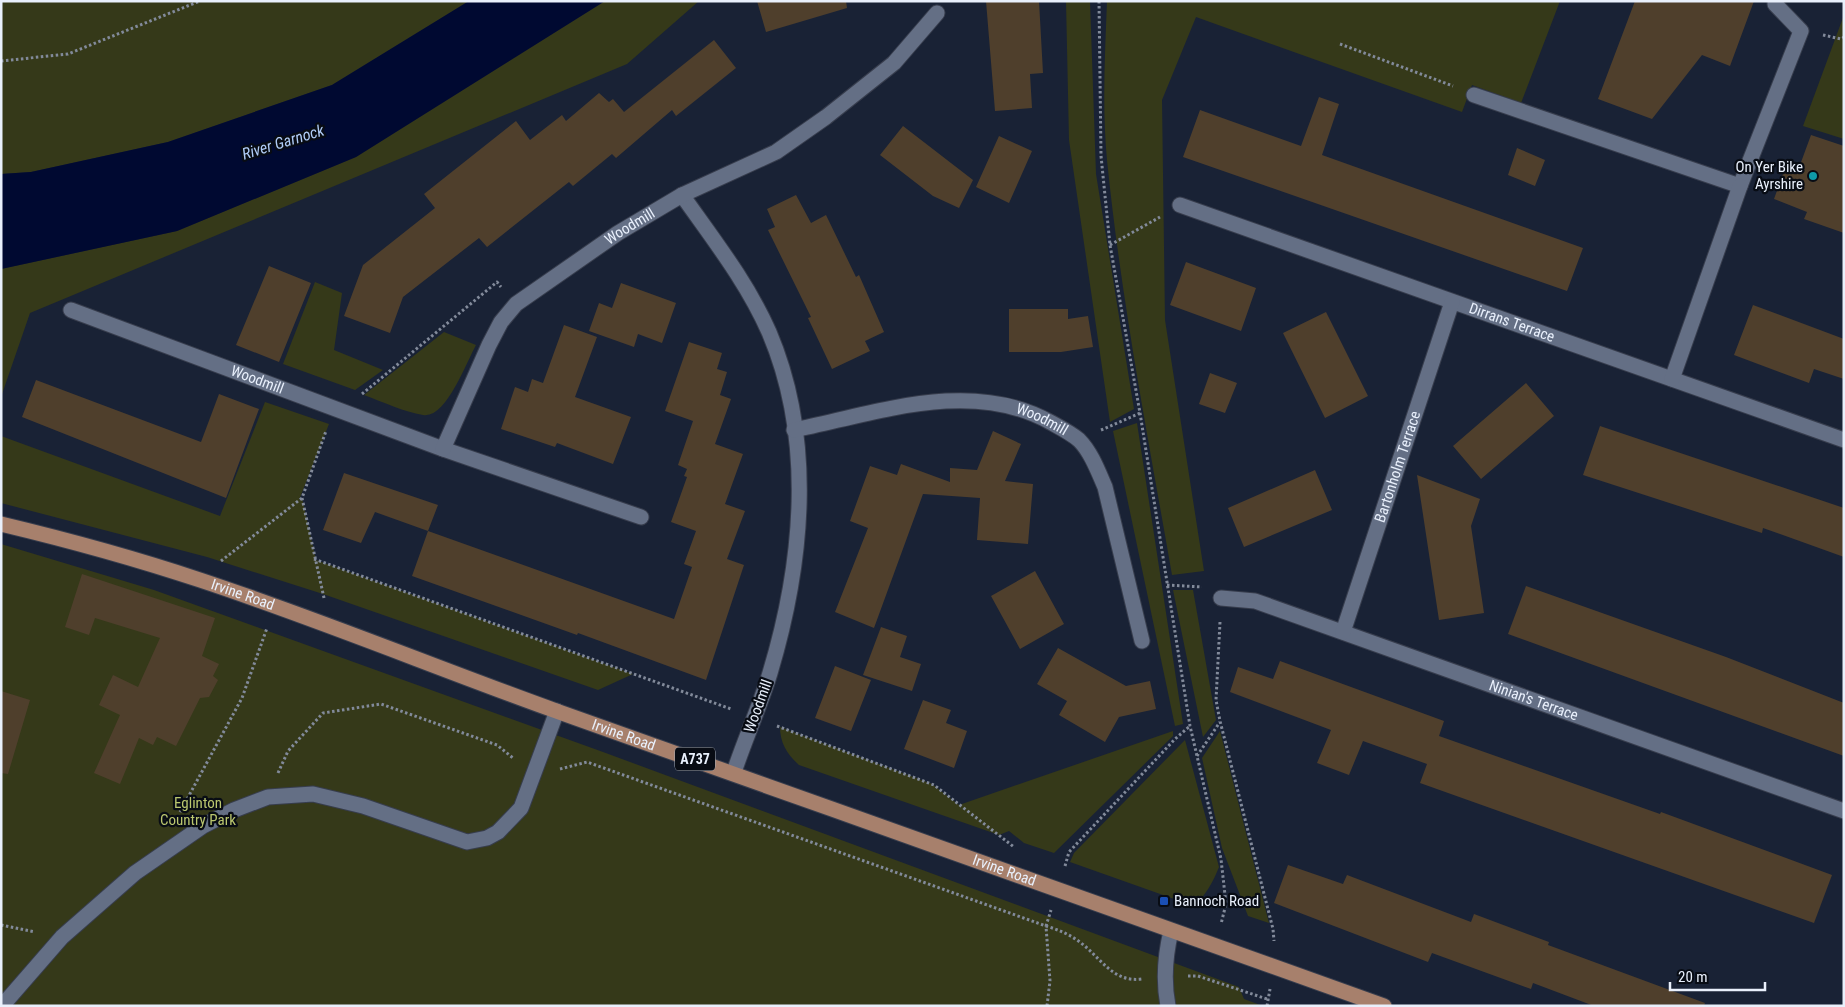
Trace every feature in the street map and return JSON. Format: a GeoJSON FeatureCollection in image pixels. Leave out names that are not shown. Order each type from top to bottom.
{"type":"FeatureCollection","features":[{"type":"Feature","properties":{"kind":"main road","name":"Irvine Road"},"geometry":{"type":"LineString","coordinates":[[1,524],[114,553],[197,579],[557,711],[734,772],[1171,931],[1384,1006]]}},
{"type":"Feature","properties":{"kind":"street"},"geometry":{"type":"LineString","coordinates":[[1672,379],[1740,186],[1801,31],[1775,4]]}},
{"type":"Feature","properties":{"kind":"street","name":"Woodmill"},"geometry":{"type":"LineString","coordinates":[[443,449],[489,345],[501,322],[516,304],[618,233],[682,195],[776,152],[826,118],[894,63],[937,13]]}},
{"type":"Feature","properties":{"kind":"street"},"geometry":{"type":"LineString","coordinates":[[1474,94],[1740,186]]}},
{"type":"Feature","properties":{"kind":"street","name":"Woodmill"},"geometry":{"type":"LineString","coordinates":[[682,195],[743,283],[769,332],[788,386],[801,506],[798,551],[770,673],[734,772]]}},
{"type":"Feature","properties":{"kind":"street","name":"Dirrans Terrace"},"geometry":{"type":"LineString","coordinates":[[1180,205],[1844,440]]}},
{"type":"Feature","properties":{"kind":"street","name":"Bartonholm Terrace"},"geometry":{"type":"LineString","coordinates":[[1342,632],[1452,302]]}},
{"type":"Feature","properties":{"kind":"street","name":"Woodmill"},"geometry":{"type":"LineString","coordinates":[[71,310],[443,449],[641,517]]}},
{"type":"Feature","properties":{"kind":"street","name":"Woodmill"},"geometry":{"type":"LineString","coordinates":[[794,430],[940,400],[978,401],[1008,405],[1037,414],[1079,440],[1094,463],[1105,487],[1142,641]]}},
{"type":"Feature","properties":{"kind":"street","name":"Ninian's Terrace"},"geometry":{"type":"LineString","coordinates":[[1221,598],[1255,601],[1844,811]]}},
{"type":"Feature","properties":{"kind":"street"},"geometry":{"type":"LineString","coordinates":[[2,1006],[62,937],[156,857],[203,826],[234,810],[268,797],[313,794],[401,818],[467,842],[486,838],[504,826],[521,808],[557,711]]}},
{"type":"Feature","properties":{"kind":"street"},"geometry":{"type":"LineString","coordinates":[[1168,1006],[1164,977],[1166,949],[1171,931]]}},
{"type":"Feature","properties":{"kind":"path"},"geometry":{"type":"LineString","coordinates":[[1,61],[68,54],[200,1]]}},
{"type":"Feature","properties":{"kind":"path"},"geometry":{"type":"LineString","coordinates":[[1099,1],[1101,156],[1110,245],[1197,757],[1221,860],[1226,904],[1216,947]]}},
{"type":"Feature","properties":{"kind":"path"},"geometry":{"type":"LineString","coordinates":[[1340,44],[1474,94]]}},
{"type":"Feature","properties":{"kind":"path"},"geometry":{"type":"LineString","coordinates":[[1110,245],[1180,205]]}},
{"type":"Feature","properties":{"kind":"path"},"geometry":{"type":"LineString","coordinates":[[197,579],[302,498],[339,409],[497,282],[516,304]]}},
{"type":"Feature","properties":{"kind":"path"},"geometry":{"type":"LineString","coordinates":[[1079,440],[1140,413]]}},
{"type":"Feature","properties":{"kind":"path"},"geometry":{"type":"LineString","coordinates":[[302,498],[330,627]]}},
{"type":"Feature","properties":{"kind":"path"},"geometry":{"type":"LineString","coordinates":[[314,559],[754,717],[934,785],[1015,847]]}},
{"type":"Feature","properties":{"kind":"path"},"geometry":{"type":"LineString","coordinates":[[1167,585],[1199,585],[1221,598],[1216,700],[1274,929],[1275,967]]}},
{"type":"Feature","properties":{"kind":"path"},"geometry":{"type":"LineString","coordinates":[[178,815],[242,698],[274,606]]}},
{"type":"Feature","properties":{"kind":"path"},"geometry":{"type":"LineString","coordinates":[[268,797],[288,751],[323,713],[381,704],[497,745],[534,776]]}},
{"type":"Feature","properties":{"kind":"path"},"geometry":{"type":"LineString","coordinates":[[1197,757],[1220,721]]}},
{"type":"Feature","properties":{"kind":"path"},"geometry":{"type":"LineString","coordinates":[[1057,862],[1074,868]]}},
{"type":"Feature","properties":{"kind":"path"},"geometry":{"type":"LineString","coordinates":[[1213,917],[1230,923]]}},
{"type":"Feature","properties":{"kind":"path"},"geometry":{"type":"LineString","coordinates":[[1,925],[62,937]]}},
{"type":"Feature","properties":{"kind":"path"},"geometry":{"type":"LineString","coordinates":[[1046,926],[1050,980],[1047,1006]]}},
{"type":"Feature","properties":{"kind":"path"},"geometry":{"type":"LineString","coordinates":[[1265,936],[1274,940]]}},
{"type":"Feature","properties":{"kind":"green space"},"geometry":{"type":"Polygon","coordinates":[[[1,1],[469,1],[332,85],[168,142],[31,172],[1,174],[1,1]]]}},
{"type":"Feature","properties":{"kind":"green space"},"geometry":{"type":"Polygon","coordinates":[[[605,1],[699,1],[627,64],[30,313],[1,397],[1,269],[177,231],[356,157],[605,1]]]}},
{"type":"Feature","properties":{"kind":"green space"},"geometry":{"type":"Polygon","coordinates":[[[1066,1],[1090,1],[1096,174],[1134,409],[1110,422],[1069,140],[1066,1]]]}},
{"type":"Feature","properties":{"kind":"green space"},"geometry":{"type":"Polygon","coordinates":[[[1107,1],[1560,1],[1521,103],[1472,85],[1462,112],[1196,17],[1162,100],[1165,320],[1204,571],[1172,575],[1136,368],[1120,264],[1105,140],[1104,101],[1107,1]]]}},
{"type":"Feature","properties":{"kind":"green space"},"geometry":{"type":"Polygon","coordinates":[[[1844,15],[1844,139],[1803,126],[1844,15]]]}},
{"type":"Feature","properties":{"kind":"green space"},"geometry":{"type":"Polygon","coordinates":[[[315,282],[342,293],[334,350],[383,370],[355,390],[283,364],[315,282]]]}},
{"type":"Feature","properties":{"kind":"green space"},"geometry":{"type":"Polygon","coordinates":[[[444,332],[476,345],[461,376],[440,408],[431,414],[416,414],[364,395],[444,332]]]}},
{"type":"Feature","properties":{"kind":"green space"},"geometry":{"type":"Polygon","coordinates":[[[265,402],[329,424],[299,500],[302,498],[316,560],[633,674],[598,690],[323,594],[207,557],[1,503],[1,436],[220,516],[265,402]]]}},
{"type":"Feature","properties":{"kind":"green space"},"geometry":{"type":"Polygon","coordinates":[[[1137,423],[1183,724],[1175,726],[1113,431],[1137,423]]]}},
{"type":"Feature","properties":{"kind":"green space","name":"Eglinton Country Park"},"geometry":{"type":"Polygon","coordinates":[[[1,544],[154,590],[603,752],[1239,987],[1244,999],[1263,1006],[1,1006],[1,544]]]}},
{"type":"Feature","properties":{"kind":"green space"},"geometry":{"type":"Polygon","coordinates":[[[1173,590],[1193,590],[1216,720],[1203,737],[1173,590]]]}},
{"type":"Feature","properties":{"kind":"green space"},"geometry":{"type":"Polygon","coordinates":[[[780,727],[932,784],[959,805],[1173,731],[1173,736],[1054,853],[1024,843],[1009,831],[999,835],[799,765],[785,748],[781,738],[780,727]]]}},
{"type":"Feature","properties":{"kind":"green space"},"geometry":{"type":"Polygon","coordinates":[[[1220,731],[1269,923],[1248,916],[1222,848],[1202,758],[1220,731]]]}},
{"type":"Feature","properties":{"kind":"green space"},"geometry":{"type":"Polygon","coordinates":[[[1185,740],[1219,867],[1209,888],[1198,902],[1194,906],[1070,862],[1074,853],[1185,740]]]}},
{"type":"Feature","properties":{"kind":"water","name":"River Garnock"},"geometry":{"type":"Polygon","coordinates":[[[469,1],[605,1],[356,157],[177,231],[1,269],[1,174],[31,172],[168,142],[332,85],[469,1]]]}},
{"type":"Feature","properties":{"kind":"building"},"geometry":{"type":"Polygon","coordinates":[[[757,1],[846,1],[847,8],[766,32],[757,1]]]}},
{"type":"Feature","properties":{"kind":"building"},"geometry":{"type":"Polygon","coordinates":[[[986,1],[1039,1],[1043,73],[1030,74],[1032,108],[995,111],[986,1]]]}},
{"type":"Feature","properties":{"kind":"building"},"geometry":{"type":"Polygon","coordinates":[[[1635,1],[1754,1],[1730,66],[1702,55],[1652,119],[1598,99],[1635,1]]]}},
{"type":"Feature","properties":{"kind":"building"},"geometry":{"type":"Polygon","coordinates":[[[714,40],[736,68],[676,116],[672,110],[616,158],[612,154],[573,186],[569,182],[487,247],[479,238],[403,297],[390,333],[344,316],[363,265],[435,208],[424,194],[516,121],[530,140],[562,115],[566,121],[599,93],[609,102],[613,99],[624,112],[714,40]]]}},
{"type":"Feature","properties":{"kind":"building"},"geometry":{"type":"Polygon","coordinates":[[[1319,97],[1339,104],[1322,155],[1583,248],[1567,291],[1183,157],[1200,110],[1301,146],[1319,97]]]}},
{"type":"Feature","properties":{"kind":"building"},"geometry":{"type":"Polygon","coordinates":[[[903,126],[973,180],[959,208],[933,196],[880,155],[903,126]]]}},
{"type":"Feature","properties":{"kind":"building","name":"On Yer Bike Ayrshire"},"geometry":{"type":"Polygon","coordinates":[[[1811,135],[1844,146],[1844,233],[1804,219],[1807,212],[1774,199],[1788,160],[1800,165],[1811,135]]]}},
{"type":"Feature","properties":{"kind":"building"},"geometry":{"type":"Polygon","coordinates":[[[999,136],[1032,151],[1009,203],[976,187],[999,136]]]}},
{"type":"Feature","properties":{"kind":"building"},"geometry":{"type":"Polygon","coordinates":[[[1517,148],[1545,160],[1535,186],[1508,175],[1517,148]]]}},
{"type":"Feature","properties":{"kind":"building"},"geometry":{"type":"Polygon","coordinates":[[[796,195],[811,223],[826,215],[856,277],[859,275],[884,332],[865,341],[870,351],[832,369],[808,318],[811,317],[768,230],[775,227],[767,209],[796,195]]]}},
{"type":"Feature","properties":{"kind":"building"},"geometry":{"type":"Polygon","coordinates":[[[1186,262],[1256,288],[1241,331],[1170,305],[1186,262]]]}},
{"type":"Feature","properties":{"kind":"building"},"geometry":{"type":"Polygon","coordinates":[[[269,266],[311,283],[279,362],[236,345],[269,266]]]}},
{"type":"Feature","properties":{"kind":"building"},"geometry":{"type":"Polygon","coordinates":[[[621,283],[676,303],[662,343],[638,334],[634,347],[589,331],[599,303],[612,308],[621,283]]]}},
{"type":"Feature","properties":{"kind":"building"},"geometry":{"type":"Polygon","coordinates":[[[1753,305],[1844,339],[1844,379],[1814,369],[1809,383],[1734,355],[1753,305]]]}},
{"type":"Feature","properties":{"kind":"building"},"geometry":{"type":"Polygon","coordinates":[[[1009,309],[1068,309],[1068,319],[1088,316],[1093,347],[1061,352],[1009,352],[1009,309]]]}},
{"type":"Feature","properties":{"kind":"building"},"geometry":{"type":"Polygon","coordinates":[[[1326,312],[1368,396],[1325,418],[1283,333],[1326,312]]]}},
{"type":"Feature","properties":{"kind":"building"},"geometry":{"type":"Polygon","coordinates":[[[564,325],[597,337],[575,397],[631,417],[613,464],[557,443],[555,447],[501,429],[515,387],[528,392],[532,379],[543,383],[564,325]]]}},
{"type":"Feature","properties":{"kind":"building"},"geometry":{"type":"Polygon","coordinates":[[[689,342],[722,353],[717,369],[727,372],[720,395],[731,399],[715,444],[743,454],[725,504],[745,511],[727,559],[744,565],[706,680],[578,633],[577,635],[412,576],[428,531],[674,619],[692,567],[684,564],[696,531],[671,522],[687,477],[684,476],[687,469],[678,465],[693,421],[665,411],[689,342]]]}},
{"type":"Feature","properties":{"kind":"building"},"geometry":{"type":"Polygon","coordinates":[[[1210,373],[1237,383],[1225,413],[1199,404],[1210,373]]]}},
{"type":"Feature","properties":{"kind":"building"},"geometry":{"type":"Polygon","coordinates":[[[36,380],[201,442],[219,394],[259,409],[226,498],[22,417],[36,380]]]}},
{"type":"Feature","properties":{"kind":"building"},"geometry":{"type":"Polygon","coordinates":[[[1526,383],[1554,416],[1481,479],[1453,446],[1526,383]]]}},
{"type":"Feature","properties":{"kind":"building"},"geometry":{"type":"Polygon","coordinates":[[[1600,426],[1844,508],[1844,557],[1763,528],[1762,533],[1583,475],[1600,426]]]}},
{"type":"Feature","properties":{"kind":"building"},"geometry":{"type":"Polygon","coordinates":[[[993,431],[1021,444],[1005,481],[1033,484],[1028,544],[977,540],[980,498],[923,494],[874,628],[835,612],[868,528],[850,521],[870,466],[897,475],[901,464],[950,482],[950,468],[977,470],[993,431]]]}},
{"type":"Feature","properties":{"kind":"building"},"geometry":{"type":"Polygon","coordinates":[[[1315,470],[1332,510],[1244,547],[1228,508],[1315,470]]]}},
{"type":"Feature","properties":{"kind":"building"},"geometry":{"type":"Polygon","coordinates":[[[344,473],[438,505],[428,531],[375,512],[361,543],[323,530],[344,473]]]}},
{"type":"Feature","properties":{"kind":"building"},"geometry":{"type":"Polygon","coordinates":[[[1417,475],[1480,499],[1471,526],[1484,613],[1439,620],[1417,475]]]}},
{"type":"Feature","properties":{"kind":"building"},"geometry":{"type":"Polygon","coordinates":[[[1035,571],[1064,624],[1020,649],[991,596],[1035,571]]]}},
{"type":"Feature","properties":{"kind":"building"},"geometry":{"type":"Polygon","coordinates":[[[82,574],[215,618],[202,656],[219,664],[213,676],[218,680],[209,697],[200,698],[176,746],[157,737],[153,745],[139,738],[120,784],[94,773],[120,715],[99,705],[113,675],[138,687],[160,638],[95,618],[89,635],[65,627],[82,574]]]}},
{"type":"Feature","properties":{"kind":"building"},"geometry":{"type":"Polygon","coordinates":[[[1526,586],[1726,657],[1844,703],[1844,756],[1508,634],[1526,586]]]}},
{"type":"Feature","properties":{"kind":"building"},"geometry":{"type":"Polygon","coordinates":[[[881,627],[907,636],[900,657],[921,664],[912,691],[863,675],[881,627]]]}},
{"type":"Feature","properties":{"kind":"building"},"geometry":{"type":"Polygon","coordinates":[[[1058,648],[1126,686],[1150,681],[1156,709],[1119,717],[1105,742],[1059,715],[1067,701],[1037,684],[1058,648]]]}},
{"type":"Feature","properties":{"kind":"building"},"geometry":{"type":"Polygon","coordinates":[[[1280,661],[1444,721],[1439,736],[1660,814],[1661,812],[1832,875],[1814,923],[1420,783],[1427,764],[1363,741],[1349,775],[1317,763],[1331,730],[1230,692],[1238,667],[1273,679],[1280,661]]]}},
{"type":"Feature","properties":{"kind":"building"},"geometry":{"type":"Polygon","coordinates":[[[835,666],[871,680],[851,731],[815,718],[835,666]]]}},
{"type":"Feature","properties":{"kind":"building"},"geometry":{"type":"Polygon","coordinates":[[[1,691],[30,700],[8,774],[1,773],[1,691]]]}},
{"type":"Feature","properties":{"kind":"building"},"geometry":{"type":"Polygon","coordinates":[[[923,700],[951,710],[946,723],[967,731],[954,768],[904,749],[923,700]]]}},
{"type":"Feature","properties":{"kind":"building"},"geometry":{"type":"Polygon","coordinates":[[[1288,865],[1343,884],[1347,875],[1471,922],[1474,914],[1549,942],[1548,945],[1705,1003],[1704,1006],[1594,1006],[1533,983],[1531,989],[1432,953],[1428,962],[1274,903],[1288,865]]]}},
{"type":"Feature","properties":{"kind":"place","name":"On Yer Bike Ayrshire"},"geometry":{"type":"Point","coordinates":[1813,176]}},
{"type":"Feature","properties":{"kind":"place","name":"Bannoch Road"},"geometry":{"type":"Point","coordinates":[1164,901]}}]}
